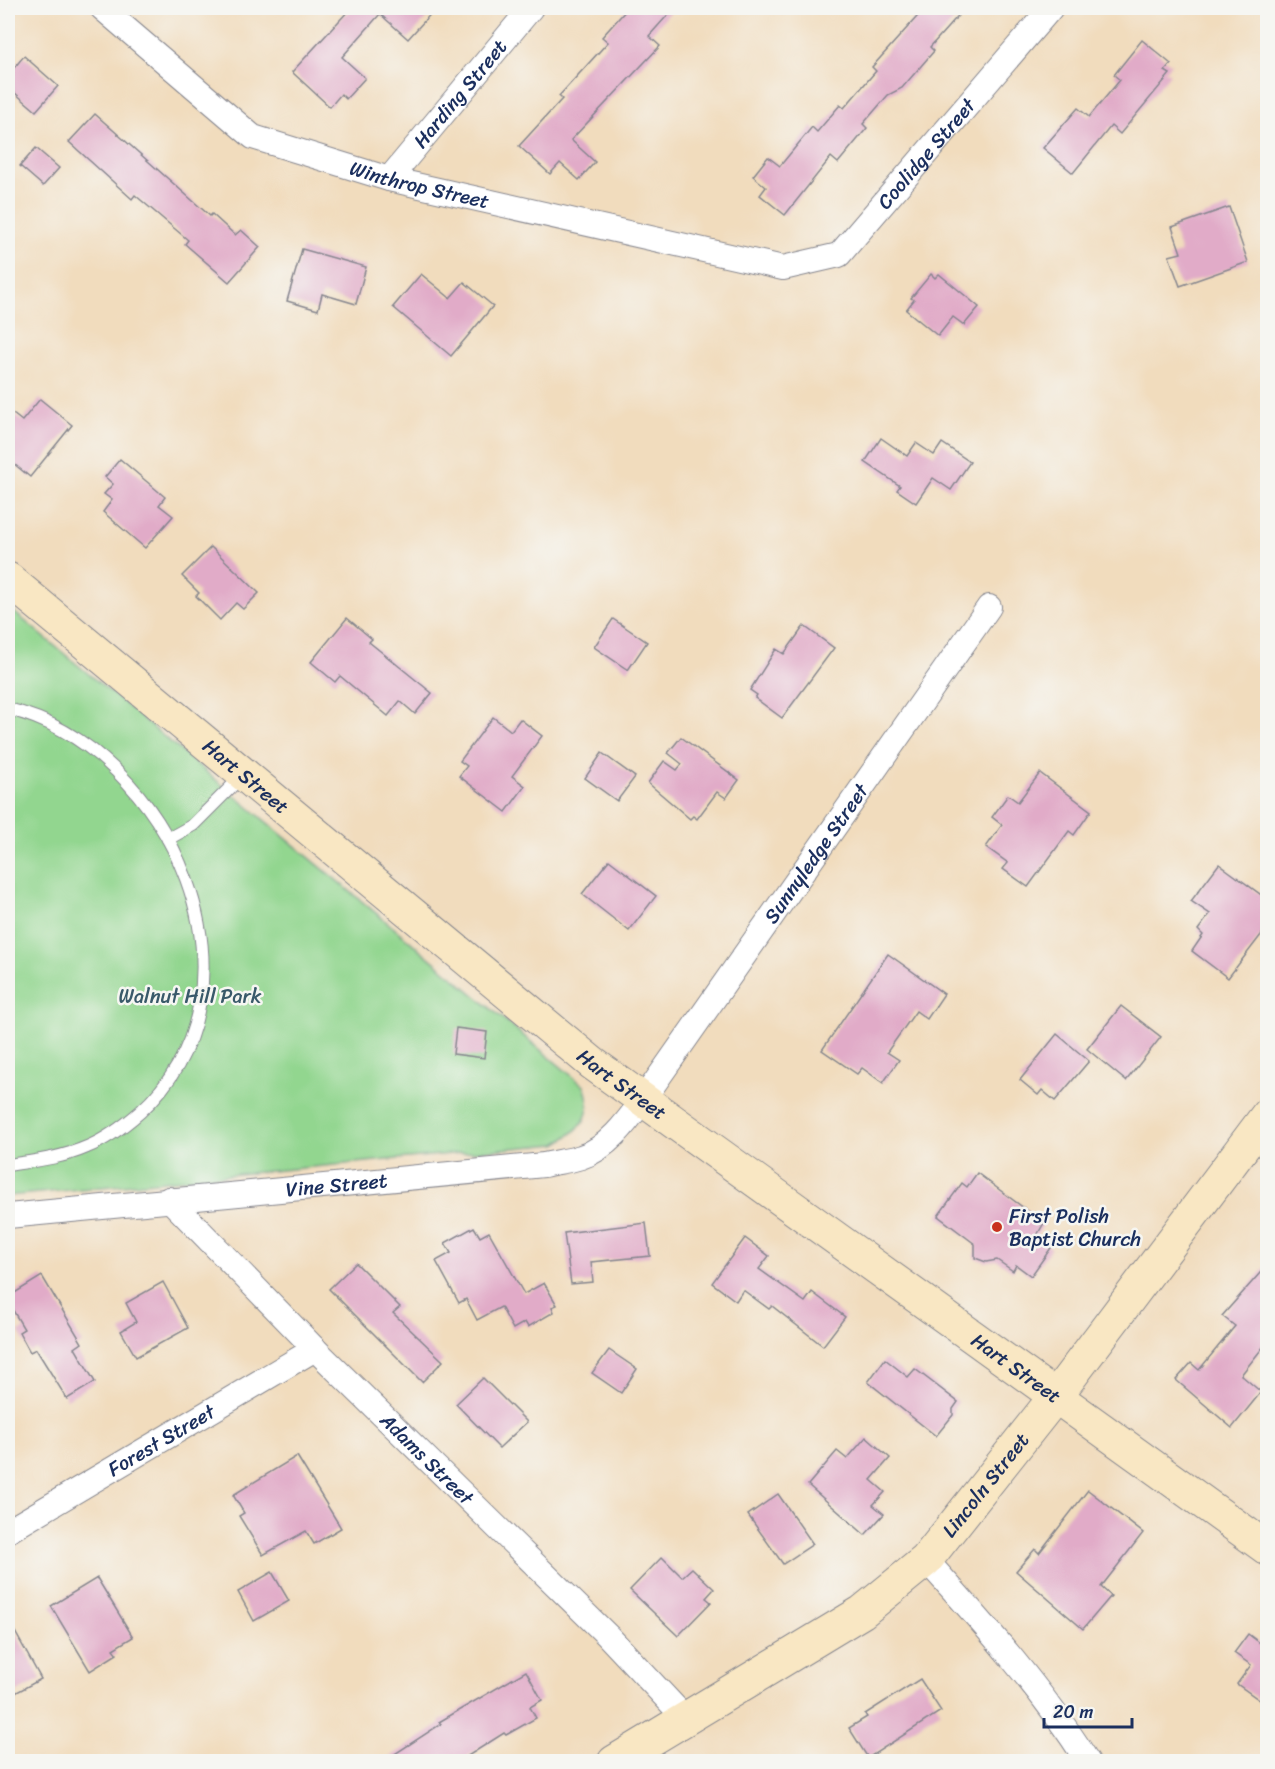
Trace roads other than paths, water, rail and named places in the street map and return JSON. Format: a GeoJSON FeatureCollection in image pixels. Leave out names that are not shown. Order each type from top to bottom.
{"type":"FeatureCollection","features":[{"type":"Feature","properties":{"kind":"street","name":"Winthrop Street"},"geometry":{"type":"LineString","coordinates":[[102,8],[253,137],[389,179],[783,268]]}},
{"type":"Feature","properties":{"kind":"street","name":"Harding Street"},"geometry":{"type":"LineString","coordinates":[[389,179],[531,8]]}},
{"type":"Feature","properties":{"kind":"street","name":"Coolidge Street"},"geometry":{"type":"LineString","coordinates":[[783,268],[839,255],[1051,8]]}},
{"type":"Feature","properties":{"kind":"street","name":"Hart Street"},"geometry":{"type":"LineString","coordinates":[[8,579],[556,1035],[642,1101],[1268,1549]]}},
{"type":"Feature","properties":{"kind":"street","name":"Sunnyledge Street"},"geometry":{"type":"LineString","coordinates":[[642,1101],[989,607]]}},
{"type":"Feature","properties":{"kind":"street","name":"Vine Street"},"geometry":{"type":"LineString","coordinates":[[8,1216],[532,1166],[582,1157],[605,1143],[628,1121],[642,1101]]}},
{"type":"Feature","properties":{"kind":"street","name":"Lincoln Street"},"geometry":{"type":"LineString","coordinates":[[631,1757],[685,1718],[862,1612],[926,1560],[1055,1397],[1268,1114]]}},
{"type":"Feature","properties":{"kind":"street","name":"Adams Street"},"geometry":{"type":"LineString","coordinates":[[169,1199],[315,1349],[608,1636],[685,1718]]}},
{"type":"Feature","properties":{"kind":"street","name":"Forest Street"},"geometry":{"type":"LineString","coordinates":[[8,1531],[315,1349]]}},
{"type":"Feature","properties":{"kind":"street"},"geometry":{"type":"LineString","coordinates":[[926,1560],[999,1640],[1060,1718],[1088,1761]]}},
{"type":"Feature","properties":{"kind":"lane"},"geometry":{"type":"LineString","coordinates":[[8,709],[52,726],[100,756],[140,795],[168,839],[190,894],[202,957],[198,1015],[184,1055],[173,1076],[159,1094],[111,1134],[68,1154],[8,1165]]}},
{"type":"Feature","properties":{"kind":"lane"},"geometry":{"type":"LineString","coordinates":[[168,839],[193,825],[243,775]]}},
{"type":"Feature","properties":{"kind":"place","name":"First Polish Baptist Church"},"geometry":{"type":"Point","coordinates":[997,1227]}},
{"type":"Feature","properties":{"kind":"park label","name":"Walnut Hill Park"},"geometry":{"type":"Point","coordinates":[190,996]}}]}
